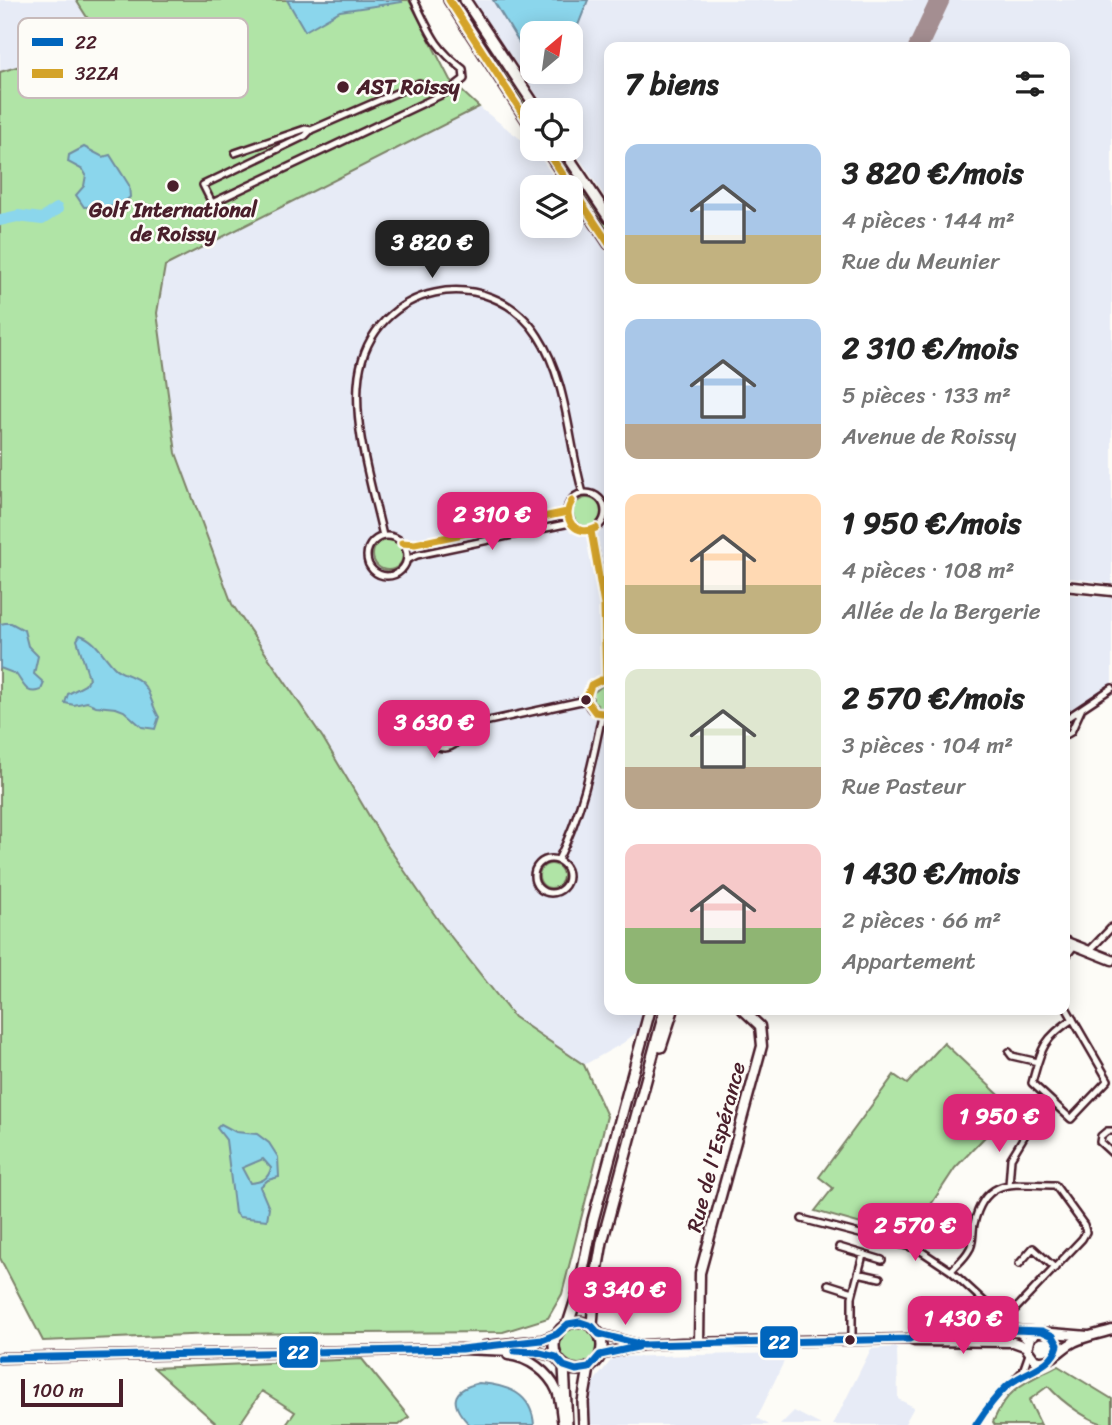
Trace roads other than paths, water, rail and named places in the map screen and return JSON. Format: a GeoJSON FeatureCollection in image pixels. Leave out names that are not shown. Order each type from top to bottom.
{"type":"FeatureCollection","features":[{"type":"Feature","properties":{"kind":"main road"},"geometry":{"type":"LineString","coordinates":[[449,0],[520,109]]}},
{"type":"Feature","properties":{"kind":"main road"},"geometry":{"type":"LineString","coordinates":[[465,0],[530,98]]}},
{"type":"Feature","properties":{"kind":"main road"},"geometry":{"type":"LineString","coordinates":[[554,161],[604,236]]}},
{"type":"Feature","properties":{"kind":"main road"},"geometry":{"type":"LineString","coordinates":[[571,161],[604,210]]}},
{"type":"Feature","properties":{"kind":"main road"},"geometry":{"type":"LineString","coordinates":[[1070,587],[1112,591]]}},
{"type":"Feature","properties":{"kind":"main road"},"geometry":{"type":"LineString","coordinates":[[1070,944],[1112,960]]}},
{"type":"Feature","properties":{"kind":"main road"},"geometry":{"type":"LineString","coordinates":[[461,1349],[542,1340],[557,1334],[568,1324],[649,1015]]}},
{"type":"Feature","properties":{"kind":"main road"},"geometry":{"type":"LineString","coordinates":[[592,1326],[595,1283],[602,1242],[664,1015]]}},
{"type":"Feature","properties":{"kind":"main road"},"geometry":{"type":"LineString","coordinates":[[649,1074],[672,1015]]}},
{"type":"Feature","properties":{"kind":"main road","name":"Rue de l'Espérance"},"geometry":{"type":"LineString","coordinates":[[699,1343],[700,1273],[762,1046],[760,1026],[748,1015]]}},
{"type":"Feature","properties":{"kind":"main road"},"geometry":{"type":"LineString","coordinates":[[568,1324],[580,1322],[592,1326],[599,1334],[602,1348],[600,1356],[589,1368],[583,1402],[584,1425]]}},
{"type":"Feature","properties":{"kind":"main road"},"geometry":{"type":"LineString","coordinates":[[909,1339],[915,1336],[1015,1330],[1088,1336]]}},
{"type":"Feature","properties":{"kind":"main road"},"geometry":{"type":"LineString","coordinates":[[600,1356],[643,1345],[909,1339],[1013,1342],[1028,1347],[1039,1362],[1052,1358],[1072,1342],[1112,1331]]}},
{"type":"Feature","properties":{"kind":"main road"},"geometry":{"type":"LineString","coordinates":[[1028,1347],[1038,1332]]}},
{"type":"Feature","properties":{"kind":"main road"},"geometry":{"type":"LineString","coordinates":[[1049,1333],[1058,1345],[1052,1358]]}},
{"type":"Feature","properties":{"kind":"main road"},"geometry":{"type":"LineString","coordinates":[[557,1334],[554,1349],[556,1357],[564,1366],[576,1370],[589,1368]]}},
{"type":"Feature","properties":{"kind":"main road"},"geometry":{"type":"LineString","coordinates":[[599,1334],[643,1345]]}},
{"type":"Feature","properties":{"kind":"main road"},"geometry":{"type":"LineString","coordinates":[[461,1349],[476,1353],[518,1356],[531,1362],[556,1390],[565,1425]]}},
{"type":"Feature","properties":{"kind":"main road"},"geometry":{"type":"LineString","coordinates":[[0,1358],[461,1349],[536,1352],[556,1357]]}},
{"type":"Feature","properties":{"kind":"main road"},"geometry":{"type":"LineString","coordinates":[[564,1366],[565,1425]]}},
{"type":"Feature","properties":{"kind":"street"},"geometry":{"type":"LineString","coordinates":[[414,0],[433,41],[463,69],[464,79],[447,92],[212,203],[203,185],[305,136],[311,130],[419,83],[447,92]]}},
{"type":"Feature","properties":{"kind":"street"},"geometry":{"type":"LineString","coordinates":[[235,153],[305,129],[311,130]]}},
{"type":"Feature","properties":{"kind":"street"},"geometry":{"type":"LineString","coordinates":[[383,536],[359,422],[359,374],[373,335],[386,320],[411,301],[432,293],[457,290],[489,296],[510,306],[530,325],[545,349],[559,381],[583,493]]}},
{"type":"Feature","properties":{"kind":"street"},"geometry":{"type":"LineString","coordinates":[[604,501],[583,493],[570,502],[567,512],[570,523],[579,530],[591,531],[604,519]]}},
{"type":"Feature","properties":{"kind":"street"},"geometry":{"type":"LineString","coordinates":[[402,542],[415,544],[567,512]]}},
{"type":"Feature","properties":{"kind":"street"},"geometry":{"type":"LineString","coordinates":[[407,560],[417,555],[570,523]]}},
{"type":"Feature","properties":{"kind":"street"},"geometry":{"type":"LineString","coordinates":[[591,531],[604,593]]}},
{"type":"Feature","properties":{"kind":"street"},"geometry":{"type":"LineString","coordinates":[[383,536],[397,538],[402,542],[407,554],[404,566],[394,574],[381,574],[372,567],[368,550],[374,541],[383,536]]}},
{"type":"Feature","properties":{"kind":"street"},"geometry":{"type":"LineString","coordinates":[[604,681],[591,685],[586,700],[592,710],[604,713]]}},
{"type":"Feature","properties":{"kind":"street"},"geometry":{"type":"LineString","coordinates":[[1070,716],[1112,688]]}},
{"type":"Feature","properties":{"kind":"street"},"geometry":{"type":"LineString","coordinates":[[461,727],[586,700]]}},
{"type":"Feature","properties":{"kind":"street"},"geometry":{"type":"LineString","coordinates":[[1072,729],[1083,706]]}},
{"type":"Feature","properties":{"kind":"street"},"geometry":{"type":"LineString","coordinates":[[439,715],[455,718],[461,727],[460,738],[449,748],[435,746],[427,735],[430,722],[439,715]]}},
{"type":"Feature","properties":{"kind":"street"},"geometry":{"type":"LineString","coordinates":[[558,860],[579,808],[604,721]]}},
{"type":"Feature","properties":{"kind":"street"},"geometry":{"type":"LineString","coordinates":[[1070,724],[1072,729]]}},
{"type":"Feature","properties":{"kind":"street"},"geometry":{"type":"LineString","coordinates":[[546,860],[558,860],[566,867],[567,884],[559,892],[543,891],[536,883],[537,867],[546,860]]}},
{"type":"Feature","properties":{"kind":"street"},"geometry":{"type":"LineString","coordinates":[[1089,951],[1112,928]]}},
{"type":"Feature","properties":{"kind":"street"},"geometry":{"type":"LineString","coordinates":[[1070,951],[1074,946]]}},
{"type":"Feature","properties":{"kind":"street"},"geometry":{"type":"LineString","coordinates":[[1070,1014],[1073,1019],[1108,1080],[1071,1119],[1032,1083],[1042,1048],[1054,1031],[1073,1019]]}},
{"type":"Feature","properties":{"kind":"street"},"geometry":{"type":"LineString","coordinates":[[1009,1052],[1012,1056],[1038,1062]]}},
{"type":"Feature","properties":{"kind":"street"},"geometry":{"type":"LineString","coordinates":[[1112,1131],[1101,1136],[1100,1142],[1112,1153]]}},
{"type":"Feature","properties":{"kind":"street"},"geometry":{"type":"LineString","coordinates":[[1009,1185],[1011,1158],[1025,1135]]}},
{"type":"Feature","properties":{"kind":"street"},"geometry":{"type":"LineString","coordinates":[[951,1271],[971,1248],[974,1222],[985,1196],[992,1189],[1009,1185],[1055,1185],[1084,1225],[1086,1232],[1005,1320]]}},
{"type":"Feature","properties":{"kind":"street"},"geometry":{"type":"LineString","coordinates":[[802,1219],[918,1249],[951,1271],[1015,1330],[1028,1347],[1023,1371],[993,1401],[976,1425]]}},
{"type":"Feature","properties":{"kind":"street"},"geometry":{"type":"LineString","coordinates":[[839,1247],[882,1260]]}},
{"type":"Feature","properties":{"kind":"street"},"geometry":{"type":"LineString","coordinates":[[1019,1264],[1033,1248],[1055,1268]]}},
{"type":"Feature","properties":{"kind":"street"},"geometry":{"type":"LineString","coordinates":[[852,1340],[853,1292],[863,1255]]}},
{"type":"Feature","properties":{"kind":"street"},"geometry":{"type":"LineString","coordinates":[[859,1273],[880,1278]]}},
{"type":"Feature","properties":{"kind":"street"},"geometry":{"type":"LineString","coordinates":[[828,1284],[853,1292]]}},
{"type":"Feature","properties":{"kind":"street"},"geometry":{"type":"LineString","coordinates":[[1015,1380],[1052,1358]]}},
{"type":"Feature","properties":{"kind":"water"},"geometry":{"type":"Polygon","coordinates":[[[287,0],[402,2],[340,11],[305,31],[287,0]]]}},
{"type":"Feature","properties":{"kind":"water"},"geometry":{"type":"Polygon","coordinates":[[[493,0],[588,0],[580,21],[520,21],[520,44],[493,0]]]}},
{"type":"Feature","properties":{"kind":"water"},"geometry":{"type":"Polygon","coordinates":[[[84,147],[103,157],[110,155],[129,185],[130,197],[120,204],[108,207],[84,207],[76,195],[84,186],[86,175],[83,170],[68,162],[69,155],[84,147]]]}},
{"type":"Feature","properties":{"kind":"water"},"geometry":{"type":"Polygon","coordinates":[[[5,623],[24,630],[28,646],[38,656],[34,674],[44,683],[41,690],[29,690],[16,674],[0,668],[0,624],[5,623]]]}},
{"type":"Feature","properties":{"kind":"water"},"geometry":{"type":"Polygon","coordinates":[[[80,635],[95,644],[115,668],[143,684],[159,717],[155,729],[142,727],[124,711],[116,708],[87,702],[74,705],[65,703],[68,694],[85,685],[89,678],[77,640],[80,635]]]}},
{"type":"Feature","properties":{"kind":"water"},"geometry":{"type":"Polygon","coordinates":[[[221,1124],[236,1132],[257,1134],[269,1143],[278,1157],[279,1177],[268,1180],[260,1187],[269,1208],[267,1220],[239,1217],[235,1213],[226,1140],[217,1128],[221,1124]],[[263,1159],[242,1168],[250,1183],[264,1180],[271,1168],[263,1159]]]}},
{"type":"Feature","properties":{"kind":"water"},"geometry":{"type":"Polygon","coordinates":[[[479,1383],[508,1389],[523,1398],[532,1414],[534,1425],[470,1425],[459,1411],[456,1399],[462,1390],[479,1383]]]}},
{"type":"Feature","properties":{"kind":"waterway"},"geometry":{"type":"LineString","coordinates":[[0,220],[18,216],[42,219],[57,209]]}},
{"type":"Feature","properties":{"kind":"place","name":"AST Roissy"},"geometry":{"type":"Point","coordinates":[343,87]}},
{"type":"Feature","properties":{"kind":"place","name":"Golf International de Roissy"},"geometry":{"type":"Point","coordinates":[173,186]}}]}
